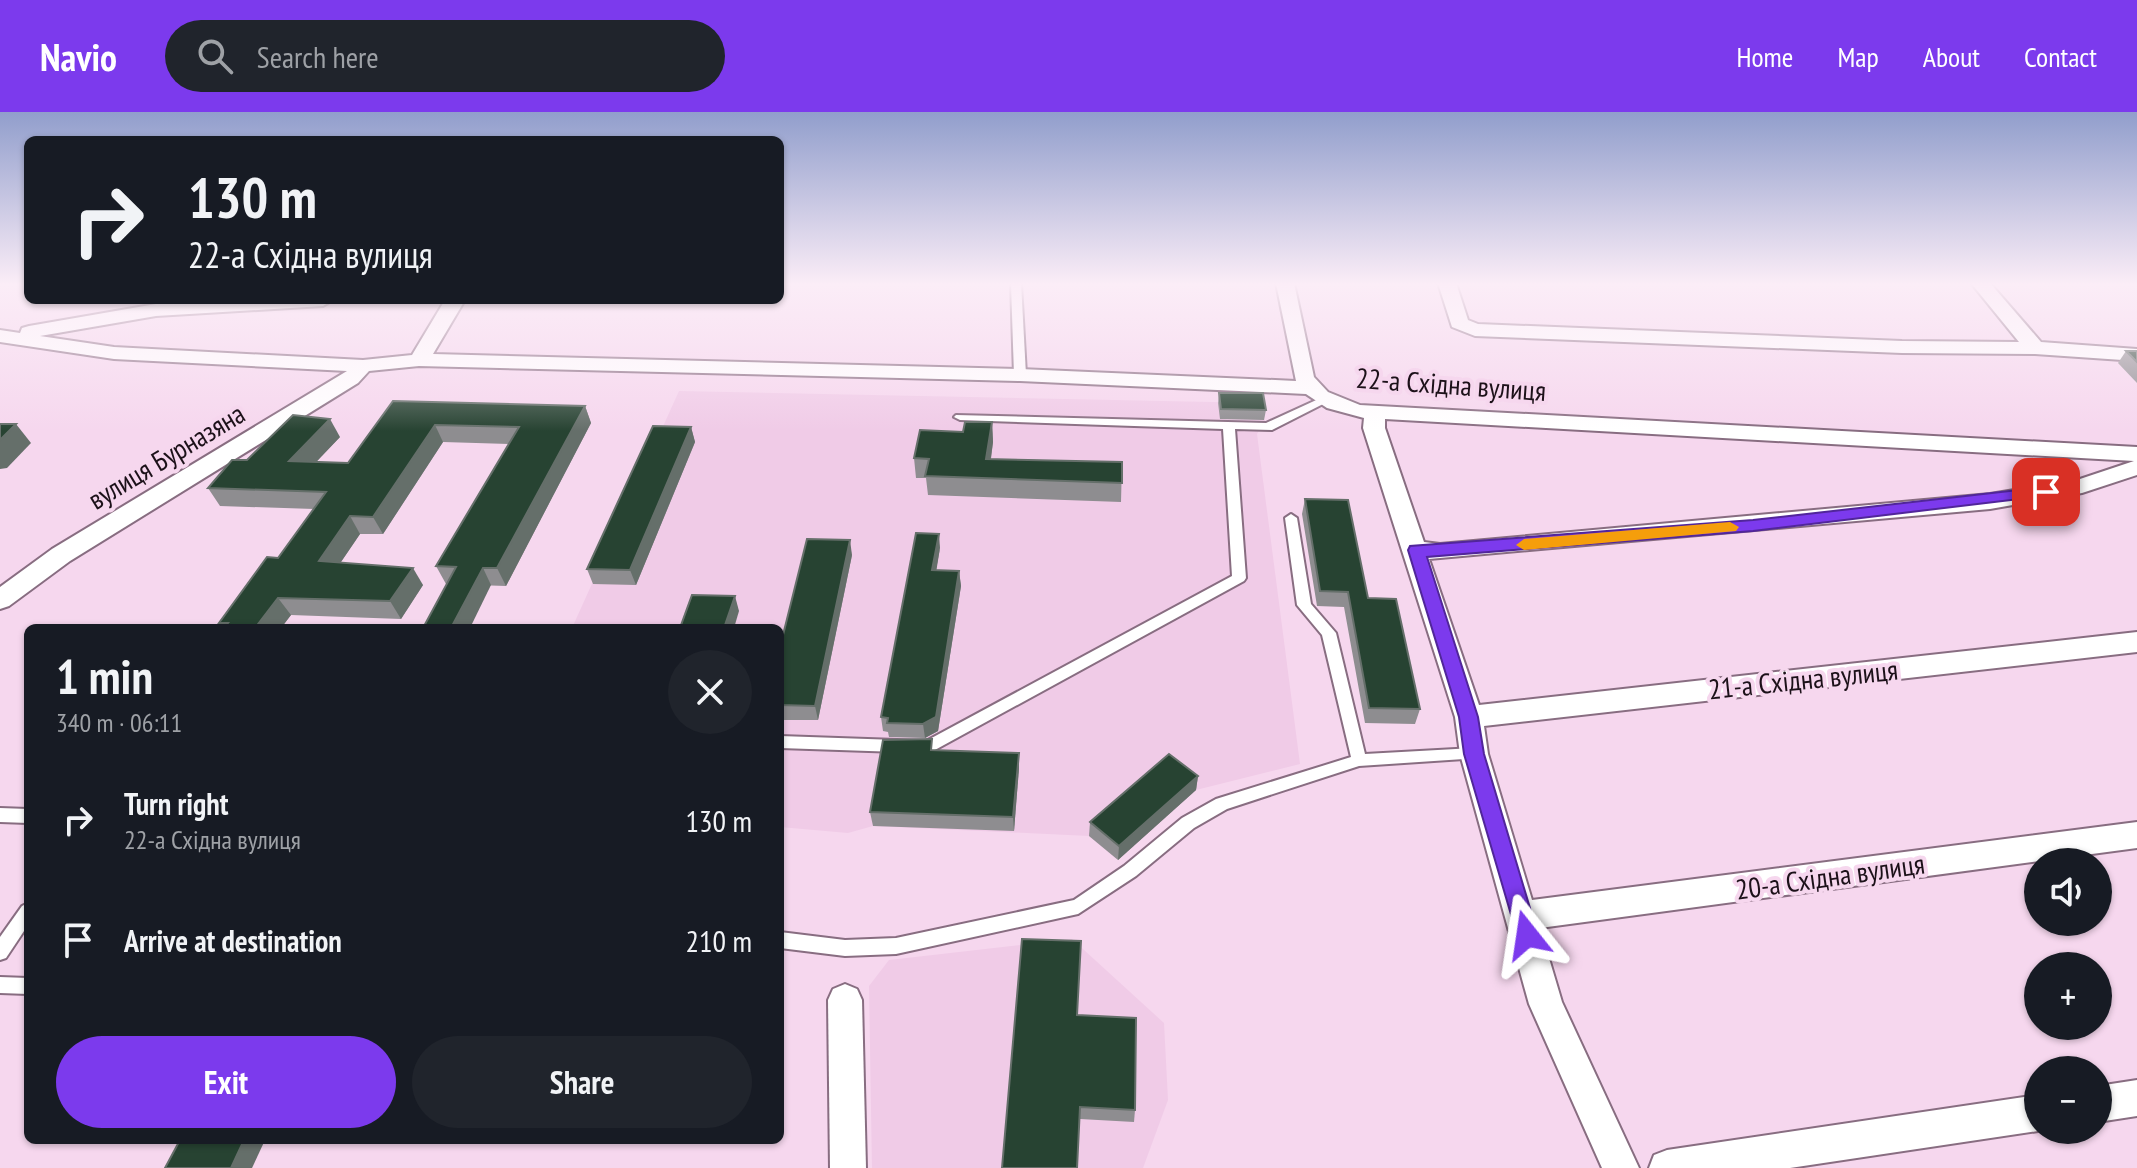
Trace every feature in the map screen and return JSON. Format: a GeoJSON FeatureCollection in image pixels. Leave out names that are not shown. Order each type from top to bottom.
{"type":"FeatureCollection","features":[{"type":"Feature","properties":{"kind":"street"},"geometry":{"type":"LineString","coordinates":[[5,336],[27,332]]}},
{"type":"Feature","properties":{"kind":"street"},"geometry":{"type":"LineString","coordinates":[[419,360],[436,332]]}},
{"type":"Feature","properties":{"kind":"street"},"geometry":{"type":"LineString","coordinates":[[1295,332],[1304,377],[1317,394]]}},
{"type":"Feature","properties":{"kind":"street"},"geometry":{"type":"LineString","coordinates":[[1532,332],[1902,347],[2035,348],[2137,355]]}},
{"type":"Feature","properties":{"kind":"street"},"geometry":{"type":"LineString","coordinates":[[2022,332],[2035,348]]}},
{"type":"Feature","properties":{"kind":"street","name":"22-а Східна вулиця"},"geometry":{"type":"LineString","coordinates":[[5,336],[114,353],[363,366],[419,360],[1020,375],[1317,394],[1347,408],[1375,412],[2137,454]]}},
{"type":"Feature","properties":{"kind":"street","name":"вулиця Бурназяна"},"geometry":{"type":"LineString","coordinates":[[0,600],[61,555],[351,379],[363,366]]}},
{"type":"Feature","properties":{"kind":"street"},"geometry":{"type":"LineString","coordinates":[[1375,412],[1374,428],[1469,717],[1474,754],[1546,1004],[1621,1168]]}},
{"type":"Feature","properties":{"kind":"street"},"geometry":{"type":"LineString","coordinates":[[1416,550],[1440,552],[1753,525],[1956,503],[2076,488],[2102,482],[2137,467]]}},
{"type":"Feature","properties":{"kind":"street","name":"21-а Східна вулиця"},"geometry":{"type":"LineString","coordinates":[[1469,717],[2137,642]]}},
{"type":"Feature","properties":{"kind":"street","name":"20-а Східна вулиця"},"geometry":{"type":"LineString","coordinates":[[1522,914],[1547,914],[2137,835]]}},
{"type":"Feature","properties":{"kind":"street"},"geometry":{"type":"LineString","coordinates":[[845,1000],[848,1168]]}},
{"type":"Feature","properties":{"kind":"street"},"geometry":{"type":"LineString","coordinates":[[2112,1102],[2137,1098]]}},
{"type":"Feature","properties":{"kind":"street"},"geometry":{"type":"LineString","coordinates":[[1667,1168],[2024,1115]]}},
{"type":"Feature","properties":{"kind":"lane"},"geometry":{"type":"LineString","coordinates":[[1018,332],[1020,375]]}},
{"type":"Feature","properties":{"kind":"lane"},"geometry":{"type":"LineString","coordinates":[[960,417],[1268,427],[1317,394]]}},
{"type":"Feature","properties":{"kind":"lane"},"geometry":{"type":"LineString","coordinates":[[784,742],[928,747],[1239,578],[1229,426]]}},
{"type":"Feature","properties":{"kind":"lane"},"geometry":{"type":"LineString","coordinates":[[1291,518],[1304,605],[1329,633],[1359,760]]}},
{"type":"Feature","properties":{"kind":"lane"},"geometry":{"type":"LineString","coordinates":[[784,940],[845,948],[896,946],[1078,907],[1130,871],[1188,823],[1222,804],[1359,760],[1474,754]]}},
{"type":"Feature","properties":{"kind":"lane"},"geometry":{"type":"LineString","coordinates":[[0,815],[24,816]]}},
{"type":"Feature","properties":{"kind":"lane"},"geometry":{"type":"LineString","coordinates":[[0,952],[24,917]]}},
{"type":"Feature","properties":{"kind":"lane"},"geometry":{"type":"LineString","coordinates":[[0,985],[24,986]]}},
{"type":"Feature","properties":{"kind":"shaded area"},"geometry":{"type":"Polygon","coordinates":[[[679,391],[1261,403],[1265,421],[1257,434],[1300,764],[1196,790],[1118,860],[1089,836],[873,826],[848,833],[784,827],[784,624],[574,624],[679,391]]]}},
{"type":"Feature","properties":{"kind":"shaded area"},"geometry":{"type":"Polygon","coordinates":[[[1072,939],[1164,1023],[1168,1100],[1143,1168],[872,1168],[869,986],[889,960],[1072,939]]]}},
{"type":"Feature","properties":{"kind":"building"},"geometry":{"type":"Polygon","coordinates":[[[2126,351],[2137,351],[2137,362],[2126,351]]]}},
{"type":"Feature","properties":{"kind":"building"},"geometry":{"type":"Polygon","coordinates":[[[1219,393],[1263,393],[1266,410],[1221,409],[1219,393]]]}},
{"type":"Feature","properties":{"kind":"building"},"geometry":{"type":"Polygon","coordinates":[[[393,401],[585,406],[497,568],[483,568],[453,624],[425,624],[456,567],[436,566],[519,427],[435,425],[373,517],[350,516],[319,561],[413,568],[390,601],[278,598],[258,624],[219,623],[267,557],[278,558],[326,492],[208,488],[232,460],[247,460],[293,415],[330,419],[289,461],[348,463],[393,401]]]}},
{"type":"Feature","properties":{"kind":"building"},"geometry":{"type":"Polygon","coordinates":[[[965,422],[992,422],[986,459],[1122,462],[1122,483],[925,476],[929,459],[914,458],[920,430],[963,432],[965,422]]]}},
{"type":"Feature","properties":{"kind":"building"},"geometry":{"type":"Polygon","coordinates":[[[0,424],[16,424],[0,440],[0,424]]]}},
{"type":"Feature","properties":{"kind":"building"},"geometry":{"type":"Polygon","coordinates":[[[653,426],[691,427],[630,570],[587,569],[653,426]]]}},
{"type":"Feature","properties":{"kind":"building"},"geometry":{"type":"Polygon","coordinates":[[[1305,499],[1348,500],[1368,598],[1396,599],[1420,709],[1369,708],[1348,592],[1320,591],[1305,499]]]}},
{"type":"Feature","properties":{"kind":"building"},"geometry":{"type":"Polygon","coordinates":[[[916,533],[939,534],[932,570],[959,571],[936,717],[923,724],[887,723],[888,718],[881,717],[916,533]]]}},
{"type":"Feature","properties":{"kind":"building"},"geometry":{"type":"Polygon","coordinates":[[[807,539],[850,540],[815,706],[784,705],[784,631],[807,539]]]}},
{"type":"Feature","properties":{"kind":"building"},"geometry":{"type":"Polygon","coordinates":[[[692,595],[735,596],[725,624],[681,624],[692,595]]]}},
{"type":"Feature","properties":{"kind":"building"},"geometry":{"type":"Polygon","coordinates":[[[932,739],[931,750],[1019,753],[1013,817],[870,812],[883,740],[932,739]]]}},
{"type":"Feature","properties":{"kind":"building"},"geometry":{"type":"Polygon","coordinates":[[[1169,754],[1198,776],[1119,846],[1090,822],[1169,754]]]}},
{"type":"Feature","properties":{"kind":"building"},"geometry":{"type":"Polygon","coordinates":[[[1022,939],[1081,941],[1077,1015],[1136,1018],[1135,1110],[1080,1107],[1077,1168],[1002,1168],[1022,939]]]}},
{"type":"Feature","properties":{"kind":"building"},"geometry":{"type":"Polygon","coordinates":[[[178,1144],[242,1144],[231,1168],[165,1168],[178,1144]]]}},
{"type":"Feature","properties":{"kind":"slow traffic"},"geometry":{"type":"LineString","coordinates":[[1524,545],[1730,527]]}},
{"type":"Feature","properties":{"kind":"route"},"geometry":{"type":"LineString","coordinates":[[1527,935],[1474,754],[1469,717],[1416,550],[1440,552],[1753,525],[2046,492]]}}]}
